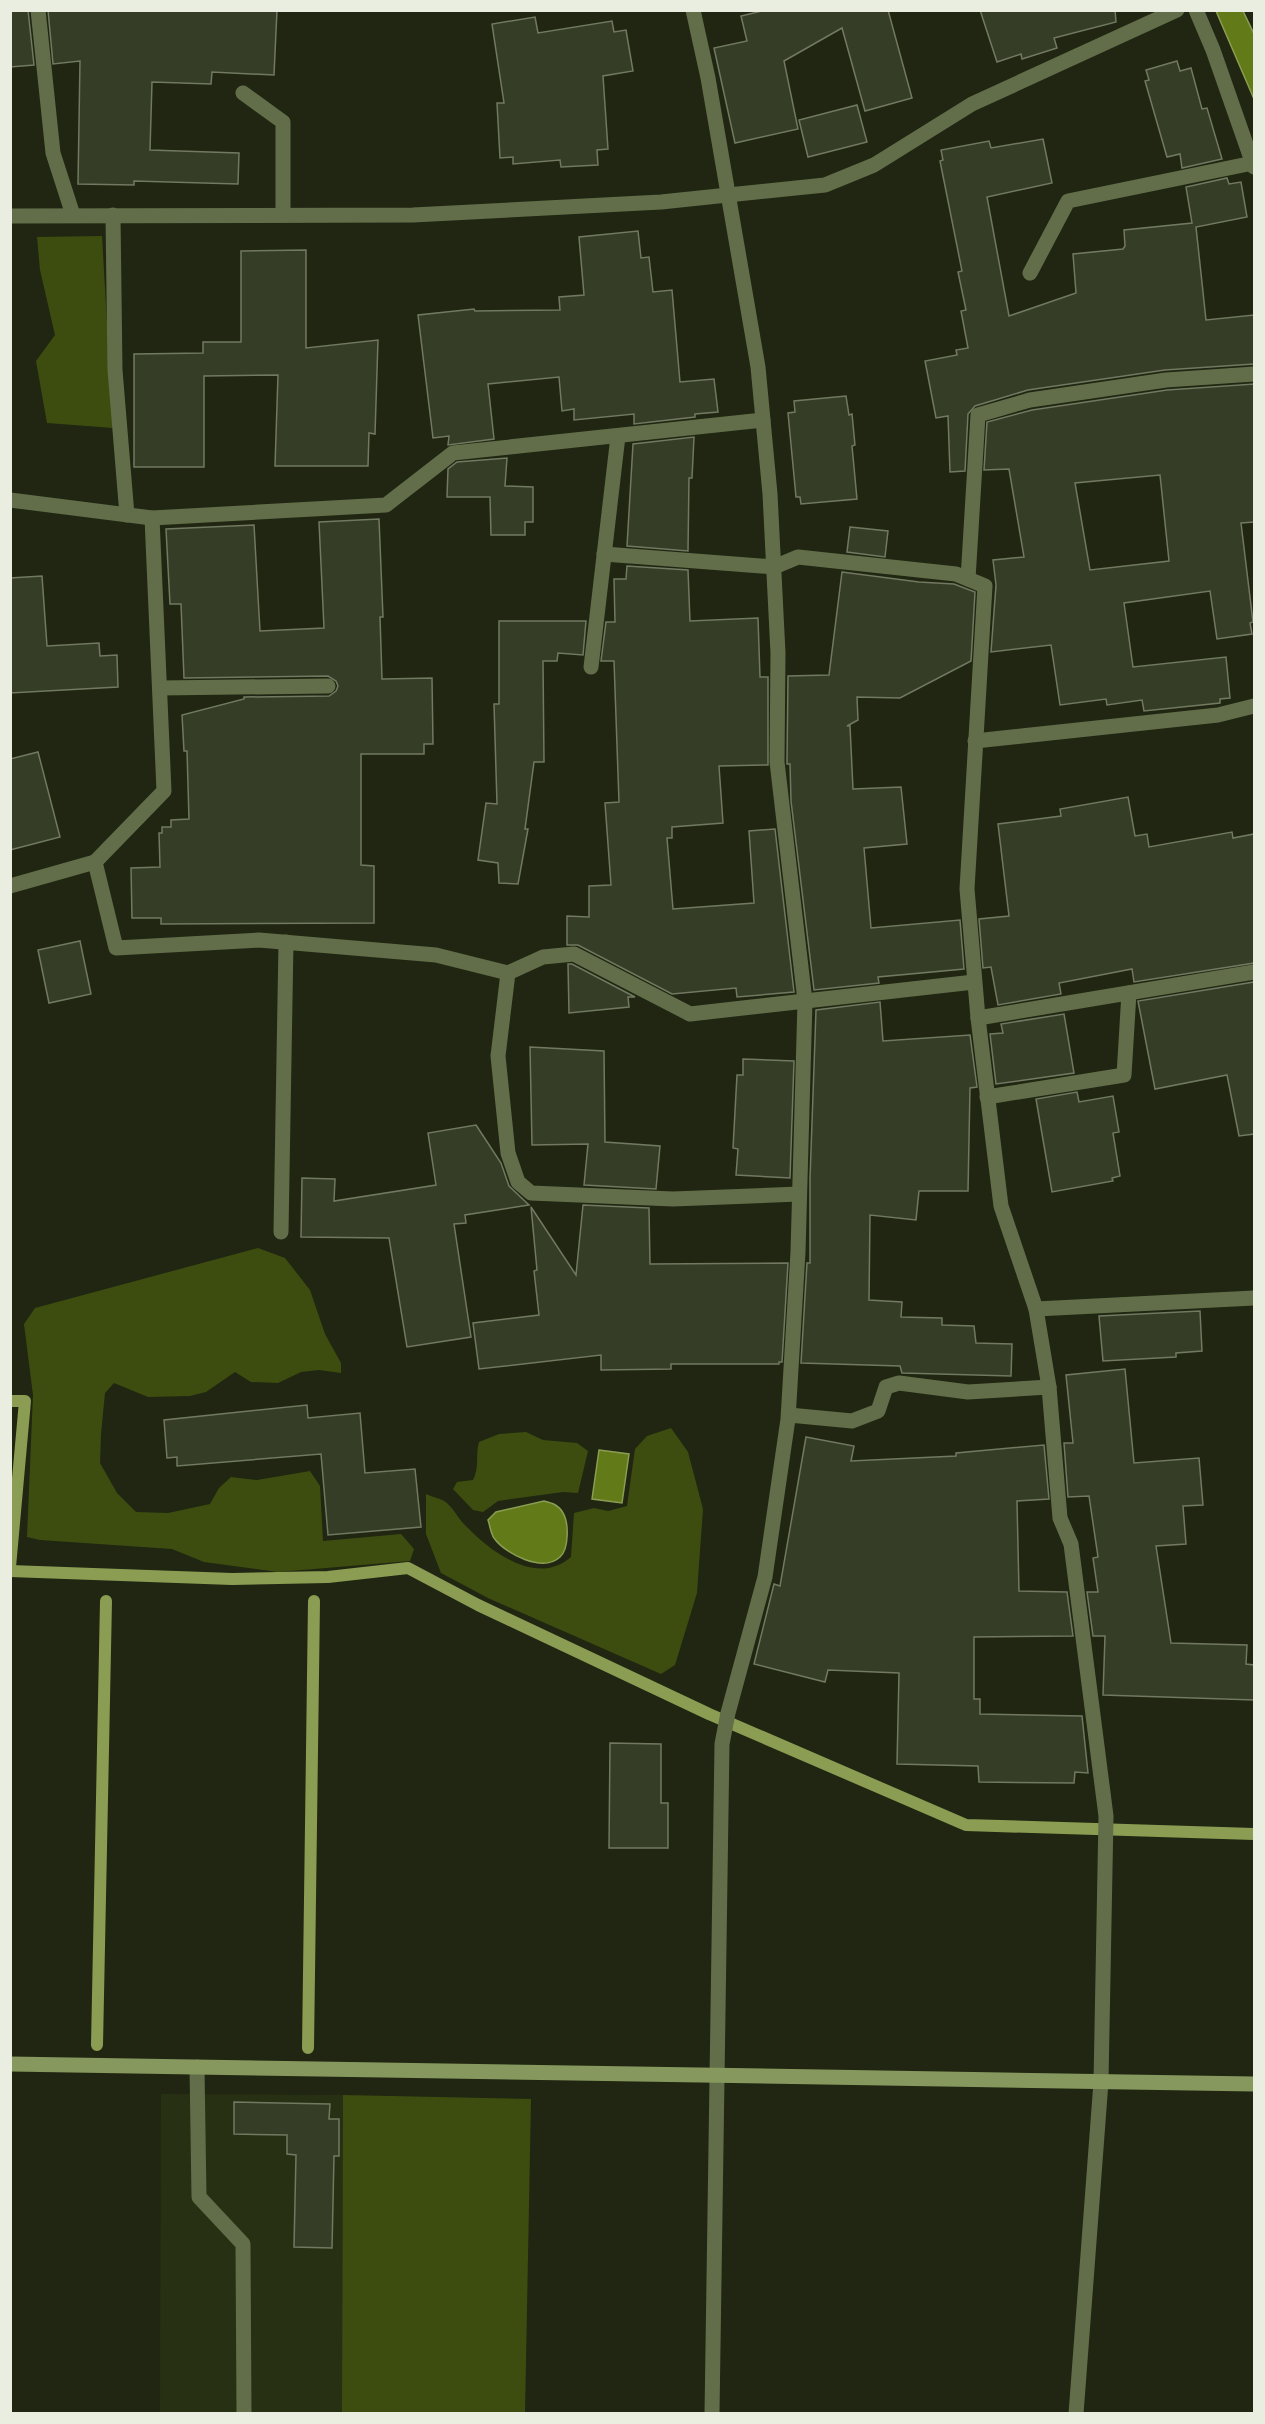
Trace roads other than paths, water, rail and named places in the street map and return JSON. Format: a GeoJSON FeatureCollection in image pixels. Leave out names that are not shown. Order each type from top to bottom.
{"type":"FeatureCollection","features":[{"type":"Feature","properties":{"kind":"street"},"geometry":{"type":"LineString","coordinates":[[38,10],[53,153],[73,215]]}},
{"type":"Feature","properties":{"kind":"street"},"geometry":{"type":"LineString","coordinates":[[693,10],[708,78],[758,367],[774,567],[778,653],[777,762],[805,1001],[789,1415],[765,1577],[728,1713],[722,1744],[712,2414]]}},
{"type":"Feature","properties":{"kind":"street"},"geometry":{"type":"LineString","coordinates":[[10,216],[412,215],[661,202],[825,185],[874,165],[972,104],[1177,10]]}},
{"type":"Feature","properties":{"kind":"street"},"geometry":{"type":"LineString","coordinates":[[1030,273],[1068,201],[1254,165],[1213,50],[1196,10]]}},
{"type":"Feature","properties":{"kind":"street"},"geometry":{"type":"LineString","coordinates":[[243,93],[283,122],[284,215]]}},
{"type":"Feature","properties":{"kind":"street"},"geometry":{"type":"LineString","coordinates":[[113,215],[115,370],[127,514]]}},
{"type":"Feature","properties":{"kind":"street"},"geometry":{"type":"LineString","coordinates":[[968,579],[978,415],[1030,400],[1166,380],[1254,374]]}},
{"type":"Feature","properties":{"kind":"street"},"geometry":{"type":"LineString","coordinates":[[10,500],[152,518],[386,505],[453,453],[763,420]]}},
{"type":"Feature","properties":{"kind":"street"},"geometry":{"type":"LineString","coordinates":[[591,667],[618,436]]}},
{"type":"Feature","properties":{"kind":"street"},"geometry":{"type":"LineString","coordinates":[[10,886],[95,862],[164,791],[152,518]]}},
{"type":"Feature","properties":{"kind":"street"},"geometry":{"type":"LineString","coordinates":[[604,554],[774,567],[798,557],[956,574],[985,586],[967,889],[974,982],[1000,1206],[1036,1309],[1049,1387],[1060,1518],[1071,1544],[1106,1816],[1101,2082],[1076,2414]]}},
{"type":"Feature","properties":{"kind":"street"},"geometry":{"type":"LineString","coordinates":[[160,688],[328,686]]}},
{"type":"Feature","properties":{"kind":"street"},"geometry":{"type":"LineString","coordinates":[[975,741],[1218,715],[1254,705]]}},
{"type":"Feature","properties":{"kind":"street"},"geometry":{"type":"LineString","coordinates":[[95,862],[116,948],[259,940],[436,955],[508,973],[543,957],[574,954],[690,1014],[974,982]]}},
{"type":"Feature","properties":{"kind":"street"},"geometry":{"type":"LineString","coordinates":[[281,1232],[286,942]]}},
{"type":"Feature","properties":{"kind":"street"},"geometry":{"type":"LineString","coordinates":[[978,1018],[1254,972]]}},
{"type":"Feature","properties":{"kind":"street"},"geometry":{"type":"LineString","coordinates":[[508,973],[498,1056],[508,1153],[518,1182],[531,1193],[673,1199],[799,1194]]}},
{"type":"Feature","properties":{"kind":"street"},"geometry":{"type":"LineString","coordinates":[[987,1097],[1124,1075],[1129,993]]}},
{"type":"Feature","properties":{"kind":"street"},"geometry":{"type":"LineString","coordinates":[[1036,1309],[1254,1298]]}},
{"type":"Feature","properties":{"kind":"street"},"geometry":{"type":"LineString","coordinates":[[789,1415],[852,1421],[878,1411],[886,1387],[899,1383],[968,1392],[1049,1387]]}},
{"type":"Feature","properties":{"kind":"street"},"geometry":{"type":"LineString","coordinates":[[10,2064],[1254,2084]]}},
{"type":"Feature","properties":{"kind":"street"},"geometry":{"type":"LineString","coordinates":[[197,2067],[199,2197],[243,2244],[244,2414]]}},
{"type":"Feature","properties":{"kind":"waterway"},"geometry":{"type":"LineString","coordinates":[[10,1401],[25,1401],[10,1567]]}},
{"type":"Feature","properties":{"kind":"waterway"},"geometry":{"type":"LineString","coordinates":[[10,1571],[232,1579],[328,1577],[408,1568],[478,1605],[709,1714],[966,1825],[1254,1834]]}},
{"type":"Feature","properties":{"kind":"waterway"},"geometry":{"type":"LineString","coordinates":[[97,2045],[106,1601]]}},
{"type":"Feature","properties":{"kind":"waterway"},"geometry":{"type":"LineString","coordinates":[[308,2048],[314,1601]]}}]}
